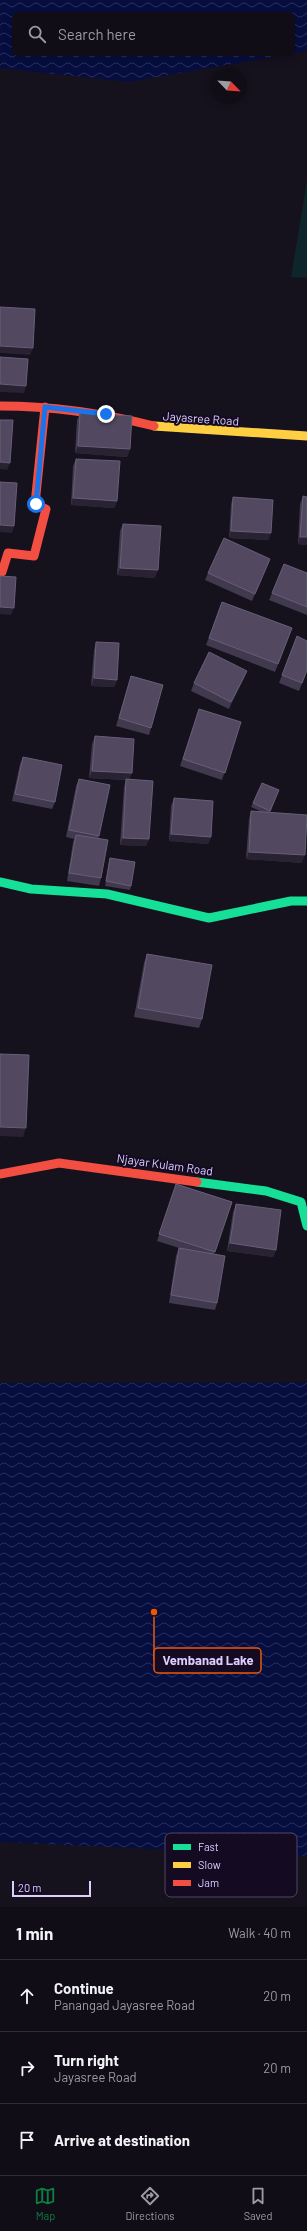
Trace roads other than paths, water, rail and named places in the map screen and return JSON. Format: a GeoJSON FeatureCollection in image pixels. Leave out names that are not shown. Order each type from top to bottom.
{"type":"FeatureCollection","features":[{"type":"Feature","properties":{"kind":"street","name":"Jayasree Road"},"geometry":{"type":"LineString","coordinates":[[0,406],[45,407],[106,414],[162,428],[307,436]]}},
{"type":"Feature","properties":{"kind":"street"},"geometry":{"type":"LineString","coordinates":[[0,572],[2,572],[8,553],[34,556],[46,509],[36,504],[45,407]]}},
{"type":"Feature","properties":{"kind":"street"},"geometry":{"type":"LineString","coordinates":[[0,882],[31,889],[107,894],[209,918],[291,901],[307,901]]}},
{"type":"Feature","properties":{"kind":"street","name":"Njayar Kulam Road"},"geometry":{"type":"LineString","coordinates":[[0,1174],[59,1163],[266,1191],[301,1202],[307,1226]]}},
{"type":"Feature","properties":{"kind":"water"},"geometry":{"type":"Polygon","coordinates":[[[0,0],[307,0],[307,51],[295,53],[295,12],[12,12],[12,56],[278,56],[129,82],[0,68],[0,0]]]}},
{"type":"Feature","properties":{"kind":"water"},"geometry":{"type":"Polygon","coordinates":[[[307,1382],[307,1856],[297,1856],[297,1833],[165,1833],[165,1850],[0,1842],[0,1383],[307,1382]]]}},
{"type":"Feature","properties":{"kind":"place","name":"Vembanad Lake"},"geometry":{"type":"Point","coordinates":[154,1612]}}]}
